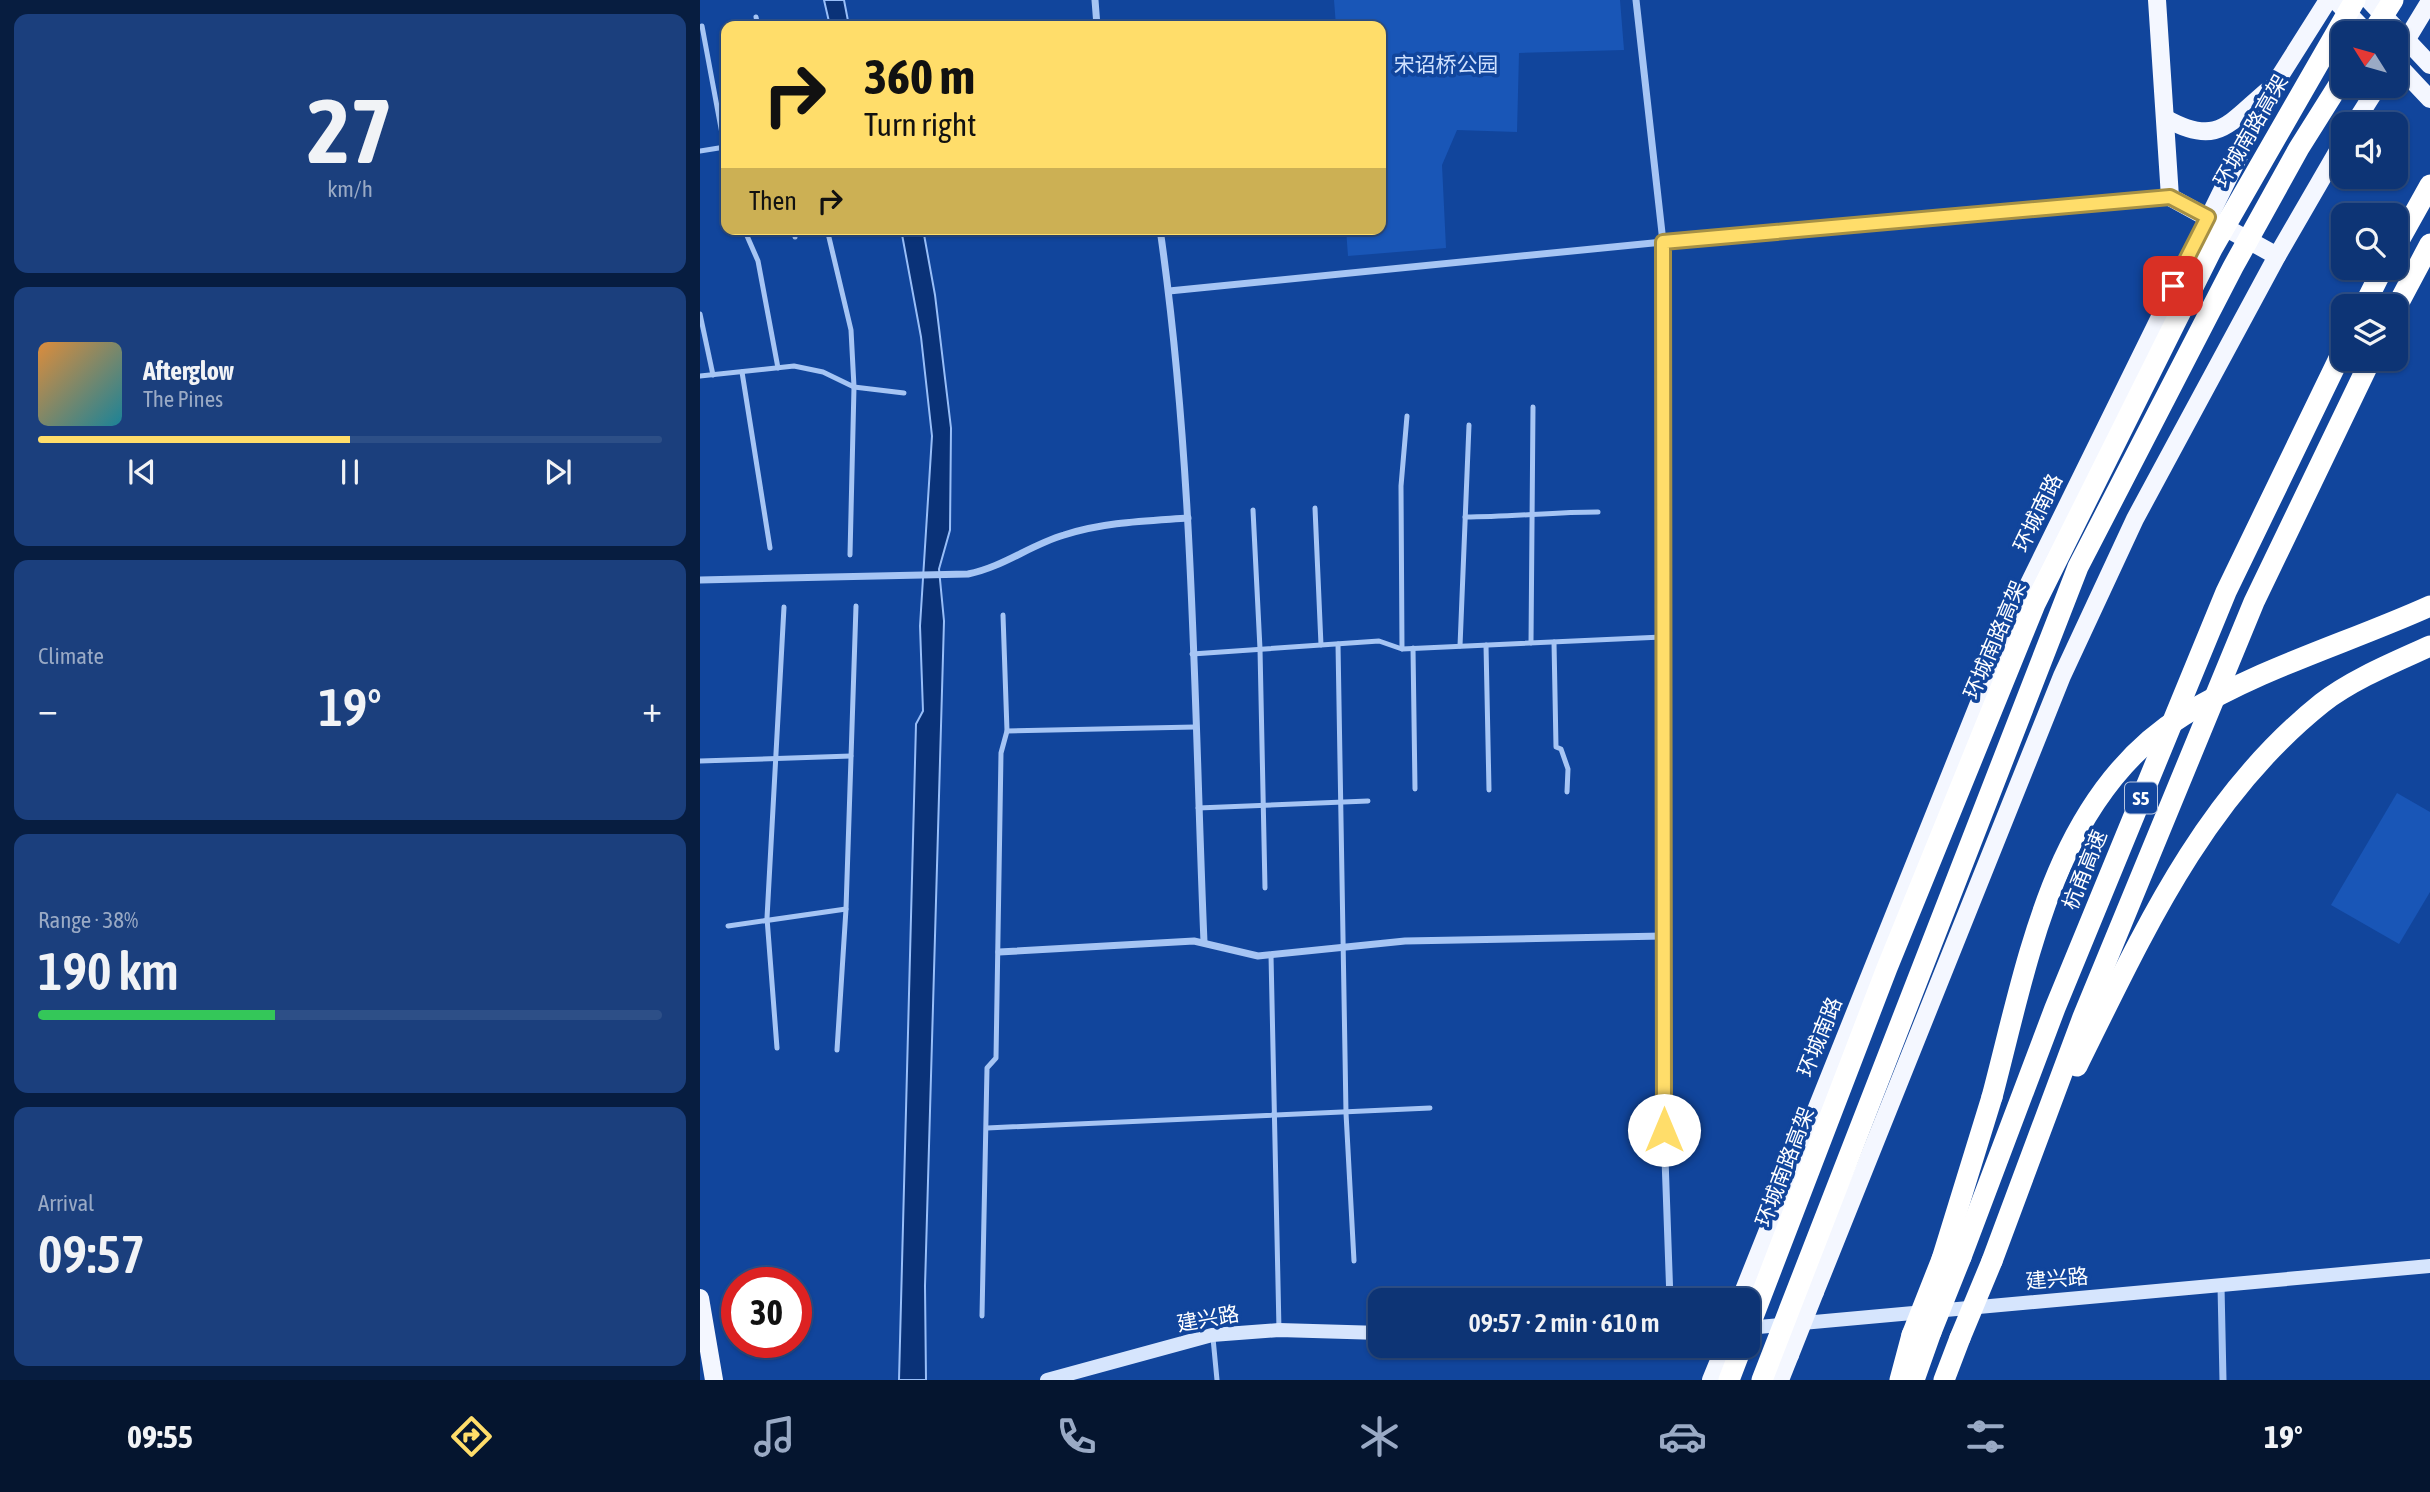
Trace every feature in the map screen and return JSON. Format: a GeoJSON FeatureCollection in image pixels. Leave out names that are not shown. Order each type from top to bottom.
{"type":"FeatureCollection","features":[{"type":"Feature","properties":{"kind":"highway","name":"环城南路高架"},"geometry":{"type":"LineString","coordinates":[[1760,1298],[1887,968],[2035,604],[2212,249],[2355,0]]}},
{"type":"Feature","properties":{"kind":"highway"},"geometry":{"type":"LineString","coordinates":[[2378,21],[2393,0]]}},
{"type":"Feature","properties":{"kind":"highway"},"geometry":{"type":"LineString","coordinates":[[1762,1380],[2078,567],[2233,267],[2299,148],[2331,97]]}},
{"type":"Feature","properties":{"kind":"highway"},"geometry":{"type":"LineString","coordinates":[[2408,224],[2430,185]]}},
{"type":"Feature","properties":{"kind":"highway"},"geometry":{"type":"LineString","coordinates":[[2403,294],[2430,244]]}},
{"type":"Feature","properties":{"kind":"highway","name":"杭甬高速"},"geometry":{"type":"LineString","coordinates":[[1951,1258],[2226,592],[2333,371]]}},
{"type":"Feature","properties":{"kind":"highway","name":"S5"},"geometry":{"type":"LineString","coordinates":[[1944,1380],[1992,1261],[2083,1017],[2254,602],[2365,371]]}},
{"type":"Feature","properties":{"kind":"highway"},"geometry":{"type":"LineString","coordinates":[[1900,1380],[1922,1333],[1951,1258],[1992,1097],[2053,880],[2082,821],[2130,756],[2183,716],[2262,674],[2369,633],[2430,606]]}},
{"type":"Feature","properties":{"kind":"highway"},"geometry":{"type":"LineString","coordinates":[[2020,1184],[2153,911],[2203,830],[2254,765],[2324,702],[2430,646]]}},
{"type":"Feature","properties":{"kind":"highway"},"geometry":{"type":"LineString","coordinates":[[1914,1380],[1922,1333]]}},
{"type":"Feature","properties":{"kind":"highway"},"geometry":{"type":"LineString","coordinates":[[1729,1380],[1737,1358]]}},
{"type":"Feature","properties":{"kind":"main road"},"geometry":{"type":"LineString","coordinates":[[2157,0],[2170,197],[2277,256]]}},
{"type":"Feature","properties":{"kind":"main road","name":"环城南路"},"geometry":{"type":"LineString","coordinates":[[1745,1288],[2017,608],[2273,87],[2328,0]]}},
{"type":"Feature","properties":{"kind":"main road"},"geometry":{"type":"LineString","coordinates":[[2335,0],[2357,21]]}},
{"type":"Feature","properties":{"kind":"main road"},"geometry":{"type":"LineString","coordinates":[[2369,0],[2430,65]]}},
{"type":"Feature","properties":{"kind":"main road"},"geometry":{"type":"LineString","coordinates":[[2408,37],[2430,1]]}},
{"type":"Feature","properties":{"kind":"main road"},"geometry":{"type":"LineString","coordinates":[[2408,76],[2430,99]]}},
{"type":"Feature","properties":{"kind":"main road"},"geometry":{"type":"LineString","coordinates":[[2165,118],[2188,131],[2202,133],[2222,129],[2273,87]]}},
{"type":"Feature","properties":{"kind":"main road"},"geometry":{"type":"LineString","coordinates":[[1780,1380],[2062,676],[2135,519],[2277,256],[2331,163]]}},
{"type":"Feature","properties":{"kind":"main road"},"geometry":{"type":"LineString","coordinates":[[700,1298],[714,1380]]}},
{"type":"Feature","properties":{"kind":"main road"},"geometry":{"type":"LineString","coordinates":[[1711,1380],[1721,1358]]}},
{"type":"Feature","properties":{"kind":"street"},"geometry":{"type":"LineString","coordinates":[[1095,0],[1097,21]]}},
{"type":"Feature","properties":{"kind":"street"},"geometry":{"type":"LineString","coordinates":[[1636,0],[1663,242],[1664,1130],[1670,1288]]}},
{"type":"Feature","properties":{"kind":"street"},"geometry":{"type":"LineString","coordinates":[[1169,291],[1663,242],[2170,197]]}},
{"type":"Feature","properties":{"kind":"street"},"geometry":{"type":"LineString","coordinates":[[1161,235],[1169,291],[1188,518],[1204,942]]}},
{"type":"Feature","properties":{"kind":"street"},"geometry":{"type":"LineString","coordinates":[[700,580],[968,574],[991,569],[1062,535],[1113,524],[1188,518]]}},
{"type":"Feature","properties":{"kind":"street"},"geometry":{"type":"LineString","coordinates":[[999,952],[1204,942],[1258,956],[1405,941],[1663,936]]}},
{"type":"Feature","properties":{"kind":"street"},"geometry":{"type":"LineString","coordinates":[[2370,1273],[2430,1266]]}},
{"type":"Feature","properties":{"kind":"street"},"geometry":{"type":"LineString","coordinates":[[2370,1273],[2430,1276]]}},
{"type":"Feature","properties":{"kind":"street","name":"建兴路"},"geometry":{"type":"LineString","coordinates":[[1760,1328],[2370,1273]]}},
{"type":"Feature","properties":{"kind":"street"},"geometry":{"type":"LineString","coordinates":[[2221,1286],[2223,1380]]}},
{"type":"Feature","properties":{"kind":"street","name":"建兴路"},"geometry":{"type":"LineString","coordinates":[[1047,1380],[1212,1335],[1279,1330],[1368,1333]]}},
{"type":"Feature","properties":{"kind":"lane"},"geometry":{"type":"LineString","coordinates":[[756,17],[757,21]]}},
{"type":"Feature","properties":{"kind":"lane"},"geometry":{"type":"LineString","coordinates":[[702,26],[721,126]]}},
{"type":"Feature","properties":{"kind":"lane"},"geometry":{"type":"LineString","coordinates":[[700,151],[721,148]]}},
{"type":"Feature","properties":{"kind":"lane"},"geometry":{"type":"LineString","coordinates":[[747,235],[758,261],[778,368]]}},
{"type":"Feature","properties":{"kind":"lane"},"geometry":{"type":"LineString","coordinates":[[828,235],[851,330],[854,387],[850,555]]}},
{"type":"Feature","properties":{"kind":"lane"},"geometry":{"type":"LineString","coordinates":[[700,314],[713,375]]}},
{"type":"Feature","properties":{"kind":"lane"},"geometry":{"type":"LineString","coordinates":[[700,376],[794,366],[823,372],[854,387],[904,393]]}},
{"type":"Feature","properties":{"kind":"lane"},"geometry":{"type":"LineString","coordinates":[[742,372],[770,548]]}},
{"type":"Feature","properties":{"kind":"lane"},"geometry":{"type":"LineString","coordinates":[[1531,643],[1533,407]]}},
{"type":"Feature","properties":{"kind":"lane"},"geometry":{"type":"LineString","coordinates":[[1402,649],[1401,486],[1407,416]]}},
{"type":"Feature","properties":{"kind":"lane"},"geometry":{"type":"LineString","coordinates":[[1460,646],[1469,425]]}},
{"type":"Feature","properties":{"kind":"lane"},"geometry":{"type":"LineString","coordinates":[[1315,508],[1321,645]]}},
{"type":"Feature","properties":{"kind":"lane"},"geometry":{"type":"LineString","coordinates":[[1253,510],[1260,649],[1265,888]]}},
{"type":"Feature","properties":{"kind":"lane"},"geometry":{"type":"LineString","coordinates":[[1465,517],[1532,517],[1547,512],[1598,512]]}},
{"type":"Feature","properties":{"kind":"lane"},"geometry":{"type":"LineString","coordinates":[[777,1048],[767,918],[774,758],[785,607]]}},
{"type":"Feature","properties":{"kind":"lane"},"geometry":{"type":"LineString","coordinates":[[836,1050],[846,909],[856,607]]}},
{"type":"Feature","properties":{"kind":"lane"},"geometry":{"type":"LineString","coordinates":[[982,1316],[988,1068],[996,1058],[1001,753],[1007,731],[1003,615]]}},
{"type":"Feature","properties":{"kind":"lane"},"geometry":{"type":"LineString","coordinates":[[1192,654],[1379,641],[1402,649],[1662,637]]}},
{"type":"Feature","properties":{"kind":"lane"},"geometry":{"type":"LineString","coordinates":[[1554,642],[1556,747],[1561,749],[1568,769],[1567,792]]}},
{"type":"Feature","properties":{"kind":"lane"},"geometry":{"type":"LineString","coordinates":[[1338,643],[1346,1113],[1354,1261]]}},
{"type":"Feature","properties":{"kind":"lane"},"geometry":{"type":"LineString","coordinates":[[1486,645],[1489,790]]}},
{"type":"Feature","properties":{"kind":"lane"},"geometry":{"type":"LineString","coordinates":[[1413,648],[1415,789]]}},
{"type":"Feature","properties":{"kind":"lane"},"geometry":{"type":"LineString","coordinates":[[1007,731],[1195,727]]}},
{"type":"Feature","properties":{"kind":"lane"},"geometry":{"type":"LineString","coordinates":[[700,761],[851,756]]}},
{"type":"Feature","properties":{"kind":"lane"},"geometry":{"type":"LineString","coordinates":[[1198,808],[1368,801]]}},
{"type":"Feature","properties":{"kind":"lane"},"geometry":{"type":"LineString","coordinates":[[728,926],[767,918],[846,909]]}},
{"type":"Feature","properties":{"kind":"lane"},"geometry":{"type":"LineString","coordinates":[[1271,955],[1279,1330]]}},
{"type":"Feature","properties":{"kind":"lane"},"geometry":{"type":"LineString","coordinates":[[987,1128],[1430,1108]]}},
{"type":"Feature","properties":{"kind":"lane"},"geometry":{"type":"LineString","coordinates":[[1212,1335],[1217,1380]]}},
{"type":"Feature","properties":{"kind":"green space","name":"宋诏桥公园"},"geometry":{"type":"Polygon","coordinates":[[[1334,0],[1620,0],[1624,50],[1519,53],[1517,132],[1457,130],[1442,165],[1446,248],[1348,256],[1346,235],[1386,235],[1386,21],[1336,21],[1334,0]]]}},
{"type":"Feature","properties":{"kind":"green space"},"geometry":{"type":"Polygon","coordinates":[[[2397,793],[2430,812],[2430,892],[2399,944],[2331,905],[2397,793]]]}},
{"type":"Feature","properties":{"kind":"shaded area"},"geometry":{"type":"Polygon","coordinates":[[[824,0],[844,0],[848,21],[829,21],[824,0]]]}},
{"type":"Feature","properties":{"kind":"shaded area"},"geometry":{"type":"Polygon","coordinates":[[[902,235],[924,235],[935,295],[951,428],[950,530],[939,569],[944,621],[925,1286],[926,1380],[899,1380],[916,724],[923,711],[920,626],[932,436],[921,337],[902,235]]]}},
{"type":"Feature","properties":{"kind":"route"},"geometry":{"type":"LineString","coordinates":[[1664,1130],[1663,242],[2170,197],[2208,217],[2173,286]]}}]}
